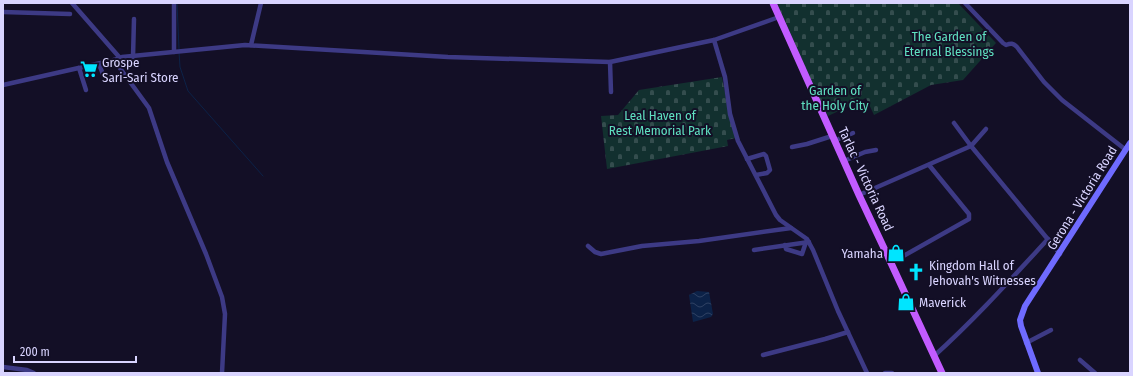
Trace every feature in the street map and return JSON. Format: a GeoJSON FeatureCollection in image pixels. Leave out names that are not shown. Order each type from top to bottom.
{"type":"FeatureCollection","features":[{"type":"Feature","properties":{"kind":"main road","name":"Tarlac - Victoria Road"},"geometry":{"type":"LineString","coordinates":[[773,3],[859,195],[942,373]]}},
{"type":"Feature","properties":{"kind":"main road","name":"Gerona - Victoria Road"},"geometry":{"type":"LineString","coordinates":[[1037,373],[1026,343],[1020,320],[1025,306],[1060,254],[1130,143]]}},
{"type":"Feature","properties":{"kind":"street"},"geometry":{"type":"LineString","coordinates":[[72,3],[120,58]]}},
{"type":"Feature","properties":{"kind":"street"},"geometry":{"type":"LineString","coordinates":[[174,3],[174,52]]}},
{"type":"Feature","properties":{"kind":"street"},"geometry":{"type":"LineString","coordinates":[[251,45],[261,3]]}},
{"type":"Feature","properties":{"kind":"street"},"geometry":{"type":"LineString","coordinates":[[965,3],[1002,44],[1014,44],[1017,47],[1044,82],[1062,100],[1126,150]]}},
{"type":"Feature","properties":{"kind":"street"},"geometry":{"type":"LineString","coordinates":[[3,12],[70,14]]}},
{"type":"Feature","properties":{"kind":"street"},"geometry":{"type":"LineString","coordinates":[[3,85],[120,58],[222,46],[251,45],[448,57],[610,62],[714,40],[779,17]]}},
{"type":"Feature","properties":{"kind":"street"},"geometry":{"type":"LineString","coordinates":[[133,57],[134,19]]}},
{"type":"Feature","properties":{"kind":"street"},"geometry":{"type":"LineString","coordinates":[[714,40],[725,77],[730,114],[738,141],[776,215],[807,242],[813,250],[838,311],[867,373]]}},
{"type":"Feature","properties":{"kind":"street"},"geometry":{"type":"LineString","coordinates":[[114,60],[149,108],[167,162],[221,293],[225,314],[222,373]]}},
{"type":"Feature","properties":{"kind":"street"},"geometry":{"type":"LineString","coordinates":[[610,62],[611,92]]}},
{"type":"Feature","properties":{"kind":"street"},"geometry":{"type":"LineString","coordinates":[[99,64],[104,77]]}},
{"type":"Feature","properties":{"kind":"street"},"geometry":{"type":"LineString","coordinates":[[79,68],[86,90]]}},
{"type":"Feature","properties":{"kind":"street"},"geometry":{"type":"LineString","coordinates":[[954,123],[1060,254]]}},
{"type":"Feature","properties":{"kind":"street"},"geometry":{"type":"LineString","coordinates":[[859,195],[972,146],[986,129]]}},
{"type":"Feature","properties":{"kind":"street"},"geometry":{"type":"LineString","coordinates":[[792,147],[854,133]]}},
{"type":"Feature","properties":{"kind":"street"},"geometry":{"type":"LineString","coordinates":[[844,161],[865,152],[876,150]]}},
{"type":"Feature","properties":{"kind":"street"},"geometry":{"type":"LineString","coordinates":[[747,159],[764,154],[766,156],[770,170],[767,173],[756,175]]}},
{"type":"Feature","properties":{"kind":"street"},"geometry":{"type":"LineString","coordinates":[[891,262],[969,219],[969,214],[929,165]]}},
{"type":"Feature","properties":{"kind":"street"},"geometry":{"type":"LineString","coordinates":[[588,246],[595,252],[601,254],[642,246],[699,241],[791,228]]}},
{"type":"Feature","properties":{"kind":"street"},"geometry":{"type":"LineString","coordinates":[[934,356],[985,308],[1048,239]]}},
{"type":"Feature","properties":{"kind":"street"},"geometry":{"type":"LineString","coordinates":[[785,245],[786,249],[789,251],[800,255],[803,254],[807,242]]}},
{"type":"Feature","properties":{"kind":"street"},"geometry":{"type":"LineString","coordinates":[[754,250],[807,242]]}},
{"type":"Feature","properties":{"kind":"street"},"geometry":{"type":"LineString","coordinates":[[1026,343],[1051,330]]}},
{"type":"Feature","properties":{"kind":"street"},"geometry":{"type":"LineString","coordinates":[[763,355],[848,332]]}},
{"type":"Feature","properties":{"kind":"street"},"geometry":{"type":"LineString","coordinates":[[1080,360],[1095,373]]}},
{"type":"Feature","properties":{"kind":"street"},"geometry":{"type":"LineString","coordinates":[[3,368],[27,370],[34,373]]}},
{"type":"Feature","properties":{"kind":"street"},"geometry":{"type":"LineString","coordinates":[[885,373],[892,373]]}},
{"type":"Feature","properties":{"kind":"green space"},"geometry":{"type":"Polygon","coordinates":[[[777,3],[958,3],[996,43],[963,80],[931,85],[874,115],[866,98],[828,116],[777,3]]]}},
{"type":"Feature","properties":{"kind":"green space","name":"Leal Haven of Rest Memorial Park"},"geometry":{"type":"Polygon","coordinates":[[[722,77],[729,114],[736,138],[727,140],[728,146],[607,169],[601,116],[618,115],[639,90],[722,77]]]}},
{"type":"Feature","properties":{"kind":"water"},"geometry":{"type":"Polygon","coordinates":[[[697,291],[709,292],[713,314],[711,317],[693,322],[689,295],[697,291]]]}},
{"type":"Feature","properties":{"kind":"waterway"},"geometry":{"type":"LineString","coordinates":[[177,3],[179,49]]}},
{"type":"Feature","properties":{"kind":"waterway"},"geometry":{"type":"LineString","coordinates":[[179,52],[180,67],[188,91],[263,176]]}},
{"type":"Feature","properties":{"kind":"place","name":"Grospe Sari-Sari Store"},"geometry":{"type":"Point","coordinates":[89,69]}},
{"type":"Feature","properties":{"kind":"place","name":"Yamaha"},"geometry":{"type":"Point","coordinates":[896,253]}},
{"type":"Feature","properties":{"kind":"place","name":"Kingdom Hall of Jehovah's Witnesses"},"geometry":{"type":"Point","coordinates":[916,272]}},
{"type":"Feature","properties":{"kind":"place","name":"Maverick"},"geometry":{"type":"Point","coordinates":[906,302]}},
{"type":"Feature","properties":{"kind":"park label","name":"The Garden of Eternal Blessings"},"geometry":{"type":"Point","coordinates":[949,44]}},
{"type":"Feature","properties":{"kind":"park label","name":"Garden of the Holy City"},"geometry":{"type":"Point","coordinates":[835,98]}}]}
